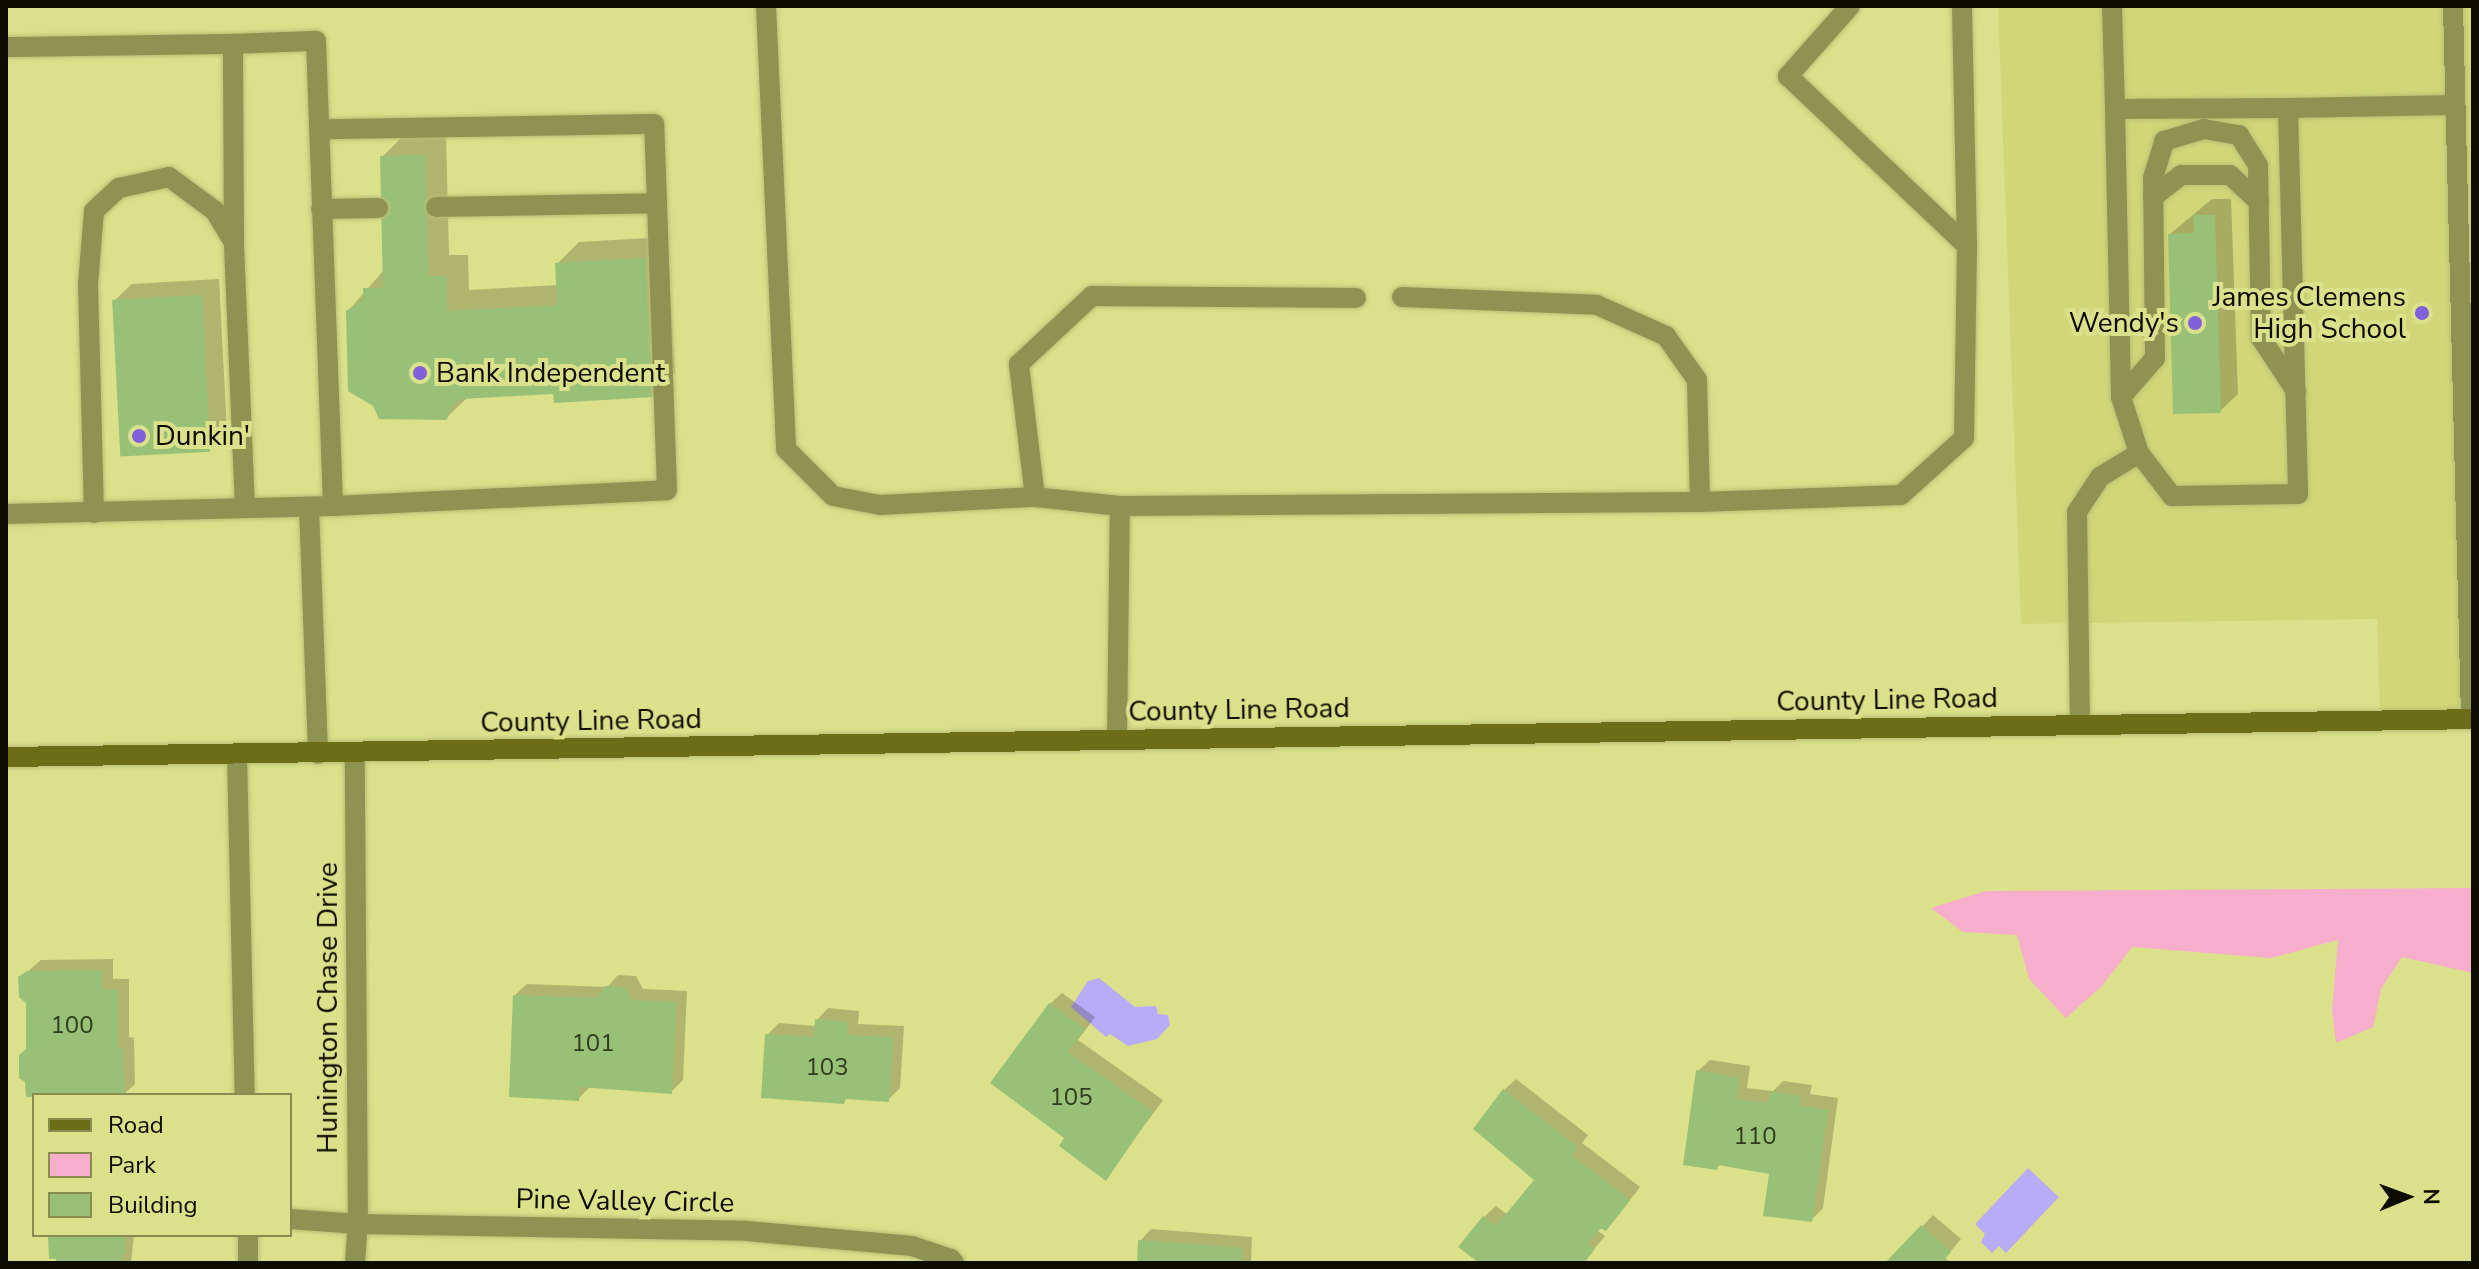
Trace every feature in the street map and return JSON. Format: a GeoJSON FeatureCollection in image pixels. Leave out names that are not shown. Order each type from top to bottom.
{"type":"FeatureCollection","features":[{"type":"Feature","properties":{"kind":"main road","name":"County Line Road"},"geometry":{"type":"LineString","coordinates":[[6,757],[2472,719]]}},
{"type":"Feature","properties":{"kind":"street"},"geometry":{"type":"LineString","coordinates":[[766,6],[786,449],[833,496],[880,505],[1035,497],[1120,506],[1700,502],[1901,495],[1964,438],[1967,246],[1962,6]]}},
{"type":"Feature","properties":{"kind":"street"},"geometry":{"type":"LineString","coordinates":[[1850,6],[1788,76],[1967,246]]}},
{"type":"Feature","properties":{"kind":"street"},"geometry":{"type":"LineString","coordinates":[[2112,6],[2121,397],[2139,453],[2172,496],[2298,494],[2288,108]]}},
{"type":"Feature","properties":{"kind":"street"},"geometry":{"type":"LineString","coordinates":[[2453,6],[2472,719]]}},
{"type":"Feature","properties":{"kind":"street"},"geometry":{"type":"LineString","coordinates":[[6,47],[316,41],[333,506]]}},
{"type":"Feature","properties":{"kind":"street"},"geometry":{"type":"LineString","coordinates":[[233,44],[234,243],[245,508]]}},
{"type":"Feature","properties":{"kind":"street"},"geometry":{"type":"LineString","coordinates":[[2115,109],[2455,105]]}},
{"type":"Feature","properties":{"kind":"street"},"geometry":{"type":"LineString","coordinates":[[6,514],[309,507],[667,490],[654,124],[320,129]]}},
{"type":"Feature","properties":{"kind":"street"},"geometry":{"type":"LineString","coordinates":[[2121,397],[2155,358],[2153,178],[2164,141],[2204,129],[2239,135],[2258,166],[2261,338],[2296,391]]}},
{"type":"Feature","properties":{"kind":"street"},"geometry":{"type":"LineString","coordinates":[[2153,197],[2181,175],[2230,175],[2259,202]]}},
{"type":"Feature","properties":{"kind":"street"},"geometry":{"type":"LineString","coordinates":[[94,513],[88,284],[94,211],[119,188],[169,177],[215,211],[234,243]]}},
{"type":"Feature","properties":{"kind":"street"},"geometry":{"type":"LineString","coordinates":[[436,207],[657,203]]}},
{"type":"Feature","properties":{"kind":"street"},"geometry":{"type":"LineString","coordinates":[[321,209],[378,208]]}},
{"type":"Feature","properties":{"kind":"street"},"geometry":{"type":"LineString","coordinates":[[1035,497],[1019,364],[1092,296],[1356,298]]}},
{"type":"Feature","properties":{"kind":"street"},"geometry":{"type":"LineString","coordinates":[[1402,297],[1597,305],[1666,336],[1697,380],[1700,502]]}},
{"type":"Feature","properties":{"kind":"street"},"geometry":{"type":"LineString","coordinates":[[2080,725],[2077,512],[2100,477],[2139,453]]}},
{"type":"Feature","properties":{"kind":"street"},"geometry":{"type":"LineString","coordinates":[[1117,740],[1120,506]]}},
{"type":"Feature","properties":{"kind":"street"},"geometry":{"type":"LineString","coordinates":[[309,507],[318,754]]}},
{"type":"Feature","properties":{"kind":"street","name":"Hunington Chase Drive"},"geometry":{"type":"LineString","coordinates":[[355,753],[358,1224],[355,1263]]}},
{"type":"Feature","properties":{"kind":"street"},"geometry":{"type":"LineString","coordinates":[[237,755],[245,1093]]}},
{"type":"Feature","properties":{"kind":"street","name":"Pine Valley Circle"},"geometry":{"type":"LineString","coordinates":[[292,1219],[358,1224],[747,1231],[912,1246],[951,1259],[954,1263]]}},
{"type":"Feature","properties":{"kind":"street"},"geometry":{"type":"LineString","coordinates":[[248,1237],[248,1263]]}},
{"type":"Feature","properties":{"kind":"shaded area"},"geometry":{"type":"Polygon","coordinates":[[[1998,6],[2473,6],[2473,719],[2380,720],[2377,619],[2021,624],[1998,6]]]}},
{"type":"Feature","properties":{"kind":"shaded area"},"geometry":{"type":"Polygon","coordinates":[[[1099,978],[1135,1007],[1156,1006],[1158,1014],[1168,1015],[1170,1025],[1157,1039],[1128,1046],[1110,1034],[1106,1037],[1071,1007],[1088,981],[1099,978]]]}},
{"type":"Feature","properties":{"kind":"shaded area"},"geometry":{"type":"Polygon","coordinates":[[[2028,1168],[2059,1197],[2006,1253],[1999,1246],[1992,1253],[1981,1242],[1985,1234],[1975,1224],[2028,1168]]]}},
{"type":"Feature","properties":{"kind":"green space"},"geometry":{"type":"Polygon","coordinates":[[[2473,888],[2473,973],[2402,957],[2381,989],[2373,1027],[2336,1043],[2332,1010],[2338,940],[2271,958],[2132,947],[2102,986],[2066,1018],[2029,979],[2017,935],[1963,932],[1931,908],[1986,891],[2473,888]]]}},
{"type":"Feature","properties":{"kind":"building"},"geometry":{"type":"Polygon","coordinates":[[[425,155],[428,276],[447,276],[447,311],[557,305],[555,263],[645,258],[654,397],[554,403],[553,394],[462,399],[451,407],[447,420],[379,419],[373,406],[348,391],[346,311],[363,300],[363,288],[383,288],[380,156],[425,155]]]}},
{"type":"Feature","properties":{"kind":"building","name":"Wendy's"},"geometry":{"type":"Polygon","coordinates":[[[2193,215],[2215,215],[2221,413],[2173,414],[2168,234],[2194,233],[2193,215]]]}},
{"type":"Feature","properties":{"kind":"building"},"geometry":{"type":"Polygon","coordinates":[[[202,295],[210,452],[120,456],[112,300],[202,295]]]}},
{"type":"Feature","properties":{"kind":"building"},"geometry":{"type":"Polygon","coordinates":[[[102,970],[102,990],[118,990],[118,1048],[123,1049],[124,1093],[32,1093],[32,1097],[26,1097],[25,1082],[19,1078],[19,1055],[26,1049],[26,1003],[19,997],[18,977],[27,971],[102,970]]]}},
{"type":"Feature","properties":{"kind":"building"},"geometry":{"type":"Polygon","coordinates":[[[605,986],[625,987],[632,1000],[676,1002],[672,1094],[579,1087],[579,1101],[509,1097],[513,995],[597,998],[605,986]]]}},
{"type":"Feature","properties":{"kind":"building"},"geometry":{"type":"Polygon","coordinates":[[[1049,1003],[1085,1029],[1068,1052],[1153,1112],[1106,1181],[1059,1146],[1064,1138],[990,1083],[1049,1003]]]}},
{"type":"Feature","properties":{"kind":"building"},"geometry":{"type":"Polygon","coordinates":[[[815,1019],[848,1022],[847,1035],[893,1037],[889,1102],[846,1099],[844,1104],[761,1098],[765,1034],[814,1037],[815,1019]]]}},
{"type":"Feature","properties":{"kind":"building"},"geometry":{"type":"Polygon","coordinates":[[[1696,1070],[1739,1078],[1736,1099],[1768,1103],[1770,1092],[1801,1096],[1799,1105],[1828,1110],[1812,1222],[1763,1216],[1769,1174],[1718,1165],[1717,1170],[1683,1165],[1696,1070]]]}},
{"type":"Feature","properties":{"kind":"building"},"geometry":{"type":"Polygon","coordinates":[[[1503,1089],[1578,1147],[1572,1156],[1630,1200],[1606,1231],[1600,1228],[1588,1244],[1595,1249],[1584,1263],[1479,1263],[1458,1247],[1483,1216],[1496,1226],[1534,1180],[1473,1129],[1503,1089]]]}},
{"type":"Feature","properties":{"kind":"building"},"geometry":{"type":"Polygon","coordinates":[[[1921,1225],[1951,1252],[1941,1263],[1885,1263],[1921,1225]]]}},
{"type":"Feature","properties":{"kind":"building"},"geometry":{"type":"Polygon","coordinates":[[[48,1237],[125,1237],[125,1253],[122,1254],[121,1263],[56,1263],[56,1259],[49,1259],[48,1237]]]}},
{"type":"Feature","properties":{"kind":"building"},"geometry":{"type":"Polygon","coordinates":[[[1138,1240],[1242,1248],[1241,1263],[1137,1263],[1138,1240]]]}},
{"type":"Feature","properties":{"kind":"place","name":"James Clemens High School"},"geometry":{"type":"Point","coordinates":[2422,313]}},
{"type":"Feature","properties":{"kind":"place","name":"Wendy's"},"geometry":{"type":"Point","coordinates":[2195,323]}},
{"type":"Feature","properties":{"kind":"place","name":"Bank Independent"},"geometry":{"type":"Point","coordinates":[420,373]}},
{"type":"Feature","properties":{"kind":"place","name":"Dunkin'"},"geometry":{"type":"Point","coordinates":[139,436]}}]}
